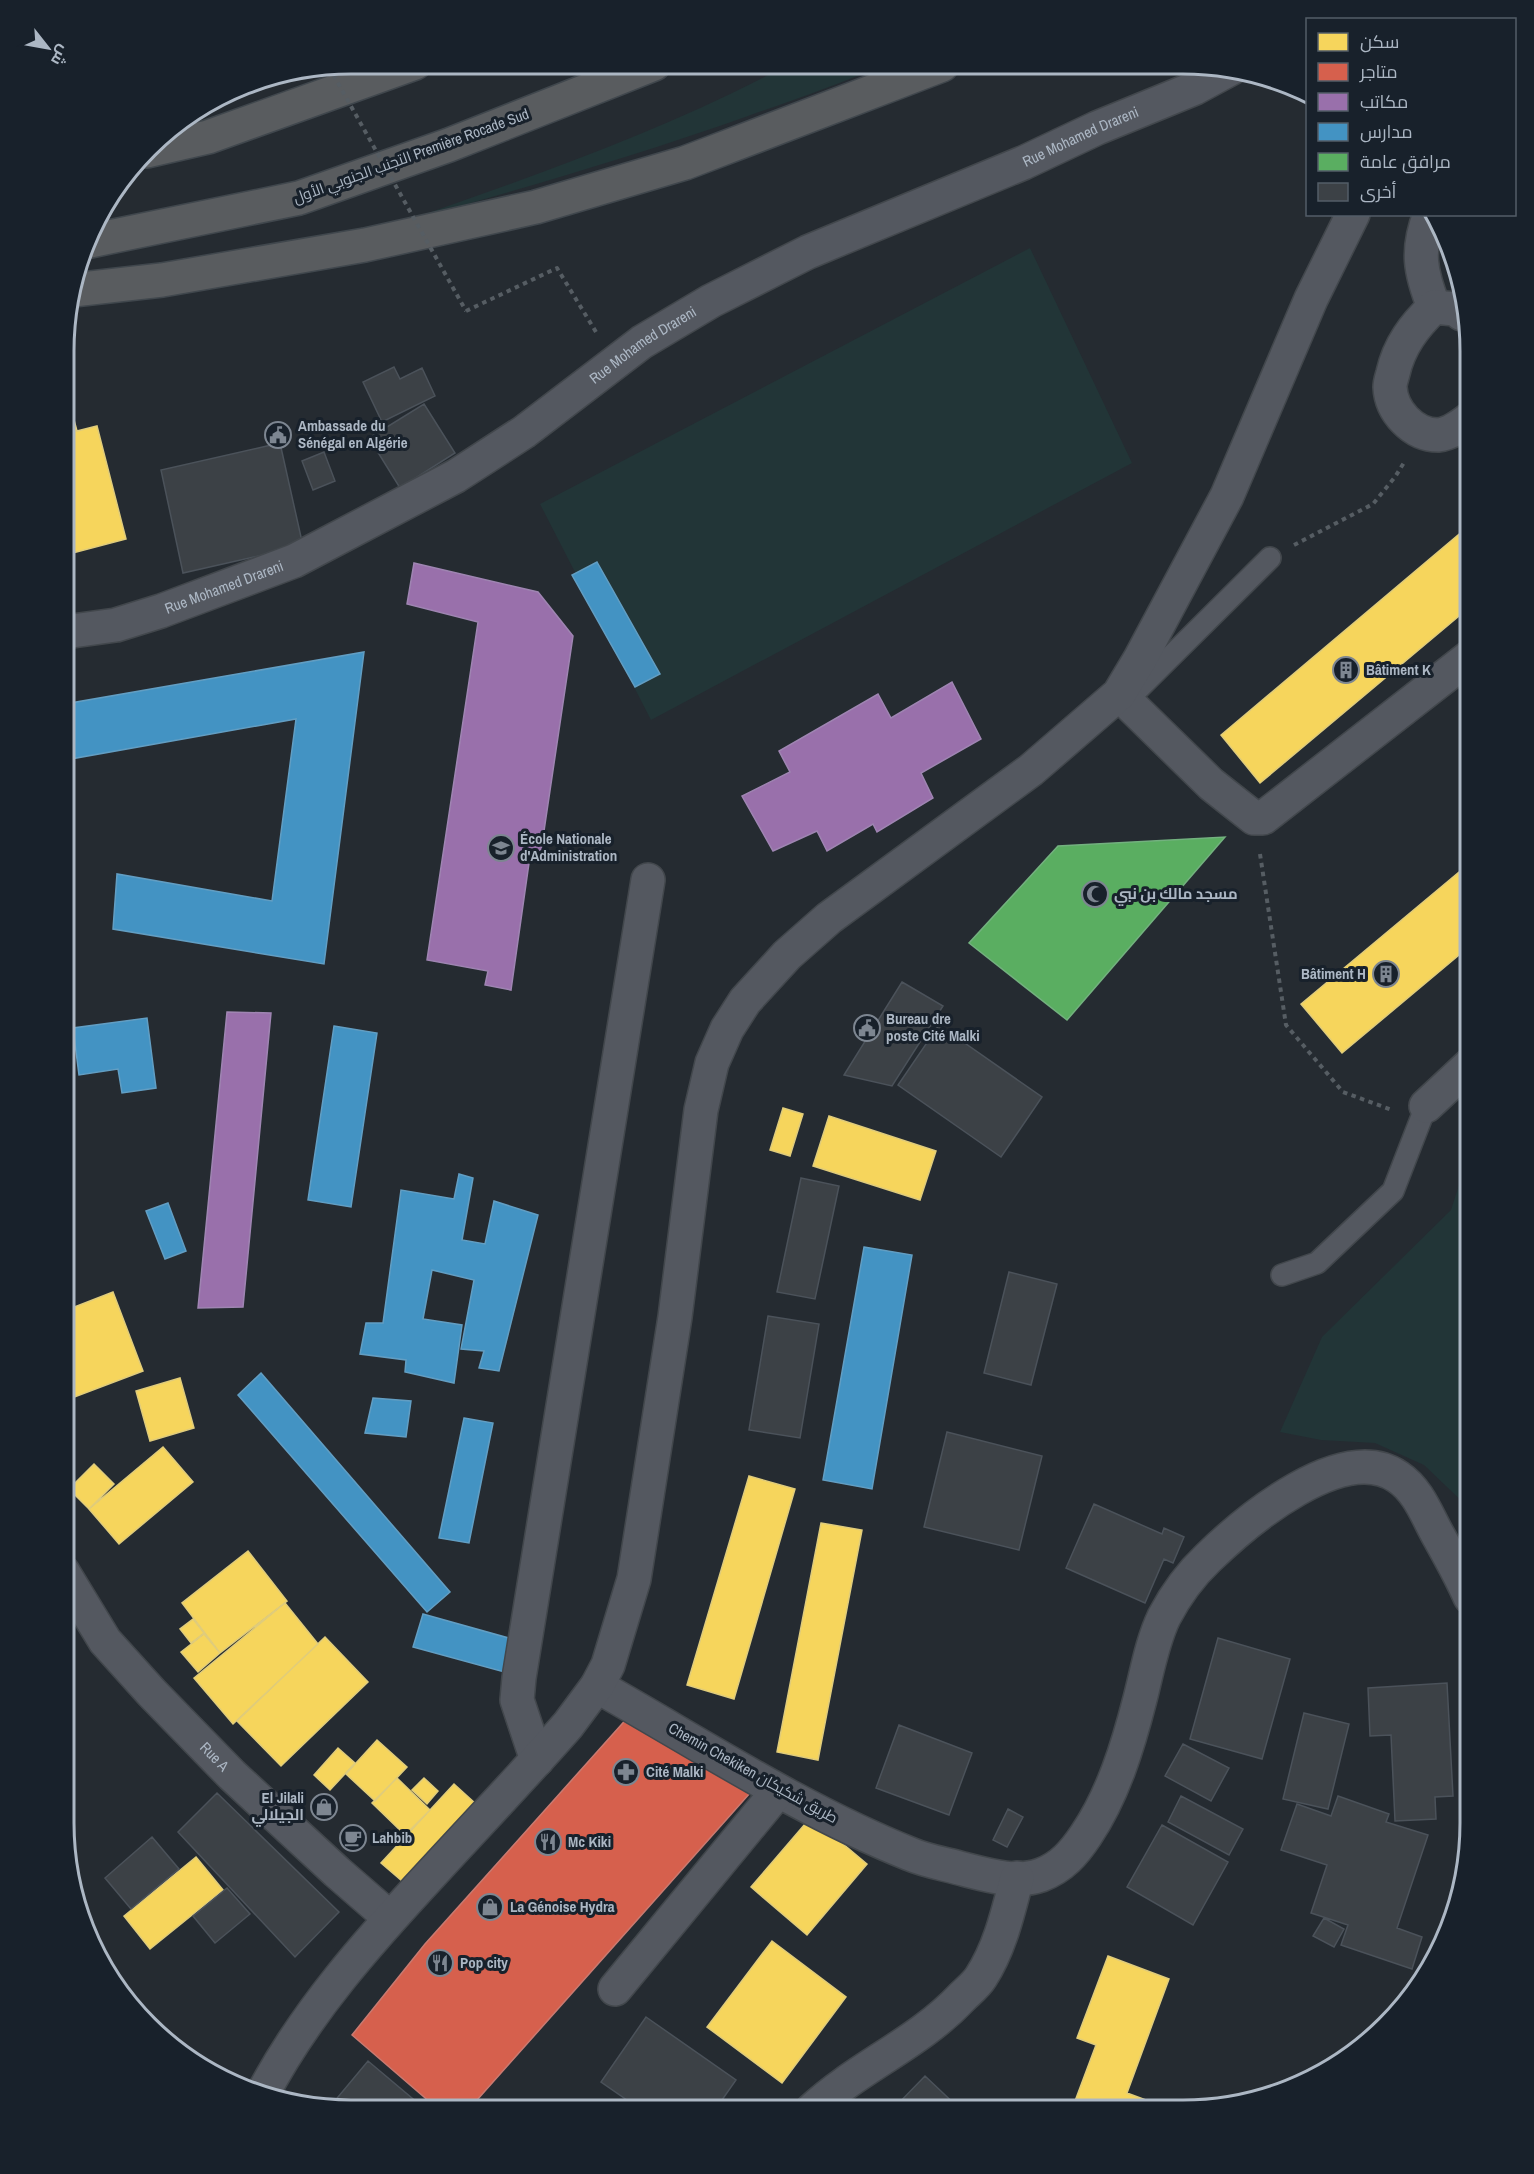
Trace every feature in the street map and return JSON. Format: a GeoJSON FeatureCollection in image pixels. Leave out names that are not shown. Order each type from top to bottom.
{"type":"FeatureCollection","features":[{"type":"Feature","properties":{"kind":"highway"},"geometry":{"type":"LineString","coordinates":[[163,147],[208,137],[384,74]]}},
{"type":"Feature","properties":{"kind":"highway","name":"التجنب الجنوبي الأول Première Rocade Sud"},"geometry":{"type":"LineString","coordinates":[[97,240],[299,198],[449,145],[629,74]]}},
{"type":"Feature","properties":{"kind":"highway"},"geometry":{"type":"LineString","coordinates":[[81,289],[162,280],[365,245],[536,207],[685,163],[916,74]]}},
{"type":"Feature","properties":{"kind":"street","name":"Rue Mohamed Drareni"},"geometry":{"type":"LineString","coordinates":[[74,631],[127,622],[294,561],[456,476],[524,432],[642,342],[711,301],[807,252],[1023,163],[1097,128],[1195,88],[1218,76]]}},
{"type":"Feature","properties":{"kind":"street"},"geometry":{"type":"LineString","coordinates":[[266,2087],[312,2013],[346,1967],[568,1725],[597,1686],[608,1665],[634,1579],[675,1317],[700,1110],[712,1063],[727,1029],[745,1000],[780,963],[829,918],[1031,770],[1122,697],[1227,496],[1311,299],[1352,216]]}},
{"type":"Feature","properties":{"kind":"street"},"geometry":{"type":"LineString","coordinates":[[1428,221],[1420,260],[1428,291],[1448,311],[1419,321],[1404,342],[1395,364],[1390,386],[1394,404],[1400,413],[1411,426],[1422,433],[1440,435],[1460,425]]}},
{"type":"Feature","properties":{"kind":"street"},"geometry":{"type":"LineString","coordinates":[[1122,697],[1211,784],[1254,818],[1263,818],[1460,665]]}},
{"type":"Feature","properties":{"kind":"street"},"geometry":{"type":"LineString","coordinates":[[537,1760],[517,1700],[519,1678],[648,880]]}},
{"type":"Feature","properties":{"kind":"street"},"geometry":{"type":"LineString","coordinates":[[1426,1106],[1460,1074]]}},
{"type":"Feature","properties":{"kind":"street","name":"Chemin Chekiken طريق شكيكان"},"geometry":{"type":"LineString","coordinates":[[597,1686],[778,1791],[912,1856],[990,1876],[1017,1878],[1040,1875],[1072,1855],[1099,1816],[1116,1778],[1164,1618],[1182,1589],[1206,1560],[1242,1528],[1283,1498],[1335,1472],[1370,1467],[1385,1470],[1400,1478],[1412,1490],[1460,1578]]}},
{"type":"Feature","properties":{"kind":"street","name":"Rue A"},"geometry":{"type":"LineString","coordinates":[[74,1590],[105,1641],[152,1693],[232,1775],[390,1918]]}},
{"type":"Feature","properties":{"kind":"street"},"geometry":{"type":"LineString","coordinates":[[615,1989],[778,1791]]}},
{"type":"Feature","properties":{"kind":"street"},"geometry":{"type":"LineString","coordinates":[[826,2100],[924,2031],[951,2009],[980,1979],[994,1954],[1017,1878]]}},
{"type":"Feature","properties":{"kind":"lane"},"geometry":{"type":"LineString","coordinates":[[1122,697],[1270,558]]}},
{"type":"Feature","properties":{"kind":"lane"},"geometry":{"type":"LineString","coordinates":[[1282,1275],[1317,1263],[1392,1191],[1426,1106]]}},
{"type":"Feature","properties":{"kind":"path"},"geometry":{"type":"LineString","coordinates":[[333,74],[466,310],[557,268],[614,364]]}},
{"type":"Feature","properties":{"kind":"path"},"geometry":{"type":"LineString","coordinates":[[1270,558],[1373,504],[1395,477],[1422,433]]}},
{"type":"Feature","properties":{"kind":"path"},"geometry":{"type":"LineString","coordinates":[[1254,818],[1286,1025],[1343,1092],[1389,1110],[1426,1106]]}},
{"type":"Feature","properties":{"kind":"shaded area"},"geometry":{"type":"Polygon","coordinates":[[[769,74],[863,74],[662,145],[400,223],[598,151],[769,74]]]}},
{"type":"Feature","properties":{"kind":"shaded area"},"geometry":{"type":"Polygon","coordinates":[[[1030,248],[1132,463],[651,720],[540,504],[1030,248]]]}},
{"type":"Feature","properties":{"kind":"shaded area"},"geometry":{"type":"Polygon","coordinates":[[[1460,1182],[1460,1499],[1424,1465],[1375,1443],[1321,1440],[1280,1432],[1322,1337],[1451,1210],[1460,1182]]]}},
{"type":"Feature","properties":{"kind":"building: سكن"},"geometry":{"type":"Polygon","coordinates":[[[74,420],[77,431],[97,426],[126,539],[74,553],[74,420]]]}},
{"type":"Feature","properties":{"kind":"building: سكن","name":"Bâtiment K"},"geometry":{"type":"Polygon","coordinates":[[[1460,533],[1460,615],[1260,783],[1221,735],[1460,533]]]}},
{"type":"Feature","properties":{"kind":"building: سكن","name":"Bâtiment H"},"geometry":{"type":"Polygon","coordinates":[[[1460,871],[1460,954],[1342,1053],[1301,1004],[1460,871]]]}},
{"type":"Feature","properties":{"kind":"building: سكن"},"geometry":{"type":"Polygon","coordinates":[[[783,1108],[803,1114],[790,1156],[770,1150],[783,1108]]]}},
{"type":"Feature","properties":{"kind":"building: سكن"},"geometry":{"type":"Polygon","coordinates":[[[829,1116],[936,1151],[920,1200],[813,1166],[829,1116]]]}},
{"type":"Feature","properties":{"kind":"building: سكن"},"geometry":{"type":"Polygon","coordinates":[[[113,1292],[143,1371],[74,1397],[74,1307],[113,1292]]]}},
{"type":"Feature","properties":{"kind":"building: سكن"},"geometry":{"type":"Polygon","coordinates":[[[180,1378],[194,1428],[150,1441],[136,1391],[180,1378]]]}},
{"type":"Feature","properties":{"kind":"building: سكن"},"geometry":{"type":"Polygon","coordinates":[[[163,1447],[193,1482],[119,1544],[89,1509],[163,1447]]]}},
{"type":"Feature","properties":{"kind":"building: سكن"},"geometry":{"type":"Polygon","coordinates":[[[94,1464],[114,1484],[89,1509],[74,1494],[74,1484],[94,1464]]]}},
{"type":"Feature","properties":{"kind":"building: سكن"},"geometry":{"type":"Polygon","coordinates":[[[749,1476],[795,1489],[734,1699],[687,1685],[749,1476]]]}},
{"type":"Feature","properties":{"kind":"building: سكن"},"geometry":{"type":"Polygon","coordinates":[[[821,1523],[862,1530],[818,1760],[777,1752],[821,1523]]]}},
{"type":"Feature","properties":{"kind":"building: سكن"},"geometry":{"type":"Polygon","coordinates":[[[248,1551],[287,1601],[220,1653],[182,1603],[248,1551]]]}},
{"type":"Feature","properties":{"kind":"building: سكن"},"geometry":{"type":"Polygon","coordinates":[[[285,1603],[318,1644],[233,1724],[194,1678],[285,1603]]]}},
{"type":"Feature","properties":{"kind":"building: سكن"},"geometry":{"type":"Polygon","coordinates":[[[193,1619],[204,1633],[191,1643],[180,1629],[193,1619]]]}},
{"type":"Feature","properties":{"kind":"building: سكن"},"geometry":{"type":"Polygon","coordinates":[[[204,1634],[220,1653],[198,1672],[181,1652],[204,1634]]]}},
{"type":"Feature","properties":{"kind":"building: سكن"},"geometry":{"type":"Polygon","coordinates":[[[325,1637],[368,1682],[281,1766],[237,1721],[325,1637]]]}},
{"type":"Feature","properties":{"kind":"building: سكن"},"geometry":{"type":"Polygon","coordinates":[[[377,1740],[407,1767],[375,1801],[346,1774],[377,1740]]]}},
{"type":"Feature","properties":{"kind":"building: سكن"},"geometry":{"type":"Polygon","coordinates":[[[338,1748],[355,1763],[330,1790],[314,1775],[338,1748]]]}},
{"type":"Feature","properties":{"kind":"building: سكن"},"geometry":{"type":"Polygon","coordinates":[[[397,1778],[430,1810],[405,1835],[372,1803],[397,1778]]]}},
{"type":"Feature","properties":{"kind":"building: سكن"},"geometry":{"type":"Polygon","coordinates":[[[424,1778],[438,1791],[427,1804],[412,1790],[424,1778]]]}},
{"type":"Feature","properties":{"kind":"building: سكن"},"geometry":{"type":"Polygon","coordinates":[[[454,1784],[476,1804],[402,1881],[381,1863],[454,1784]]]}},
{"type":"Feature","properties":{"kind":"building: سكن"},"geometry":{"type":"Polygon","coordinates":[[[811,1817],[867,1864],[807,1935],[751,1887],[811,1817]]]}},
{"type":"Feature","properties":{"kind":"building: سكن"},"geometry":{"type":"Polygon","coordinates":[[[196,1857],[223,1890],[150,1949],[124,1916],[196,1857]]]}},
{"type":"Feature","properties":{"kind":"building: سكن"},"geometry":{"type":"Polygon","coordinates":[[[772,1941],[846,1997],[782,2083],[707,2027],[772,1941]]]}},
{"type":"Feature","properties":{"kind":"building: سكن"},"geometry":{"type":"Polygon","coordinates":[[[1108,1956],[1169,1979],[1127,2093],[1146,2100],[1075,2100],[1096,2045],[1077,2038],[1108,1956]]]}},
{"type":"Feature","properties":{"kind":"building: متاجر"},"geometry":{"type":"Polygon","coordinates":[[[630,1715],[751,1792],[477,2100],[428,2100],[352,2035],[425,1944],[630,1715]]]}},
{"type":"Feature","properties":{"kind":"building: مكاتب"},"geometry":{"type":"Polygon","coordinates":[[[414,563],[538,592],[573,636],[541,851],[531,849],[511,990],[485,985],[488,971],[427,960],[478,622],[407,604],[414,563]]]}},
{"type":"Feature","properties":{"kind":"building: مكاتب"},"geometry":{"type":"Polygon","coordinates":[[[952,682],[981,739],[921,773],[933,798],[877,832],[873,824],[827,851],[817,831],[773,851],[742,796],[790,772],[779,751],[878,694],[891,718],[952,682]]]}},
{"type":"Feature","properties":{"kind":"building: مكاتب"},"geometry":{"type":"Polygon","coordinates":[[[227,1012],[271,1013],[243,1307],[198,1308],[227,1012]]]}},
{"type":"Feature","properties":{"kind":"building: مدارس"},"geometry":{"type":"Polygon","coordinates":[[[597,562],[660,674],[635,687],[572,575],[597,562]]]}},
{"type":"Feature","properties":{"kind":"building: مدارس"},"geometry":{"type":"Polygon","coordinates":[[[364,652],[324,964],[113,929],[117,874],[272,901],[296,719],[74,758],[74,702],[364,652]]]}},
{"type":"Feature","properties":{"kind":"building: مدارس"},"geometry":{"type":"Polygon","coordinates":[[[147,1018],[156,1088],[122,1093],[118,1069],[79,1075],[74,1028],[147,1018]]]}},
{"type":"Feature","properties":{"kind":"building: مدارس"},"geometry":{"type":"Polygon","coordinates":[[[334,1026],[377,1033],[351,1207],[308,1200],[334,1026]]]}},
{"type":"Feature","properties":{"kind":"building: مدارس"},"geometry":{"type":"Polygon","coordinates":[[[459,1174],[473,1178],[462,1240],[485,1244],[494,1201],[538,1215],[499,1371],[479,1368],[484,1351],[461,1349],[474,1280],[432,1270],[423,1319],[462,1325],[454,1383],[405,1372],[406,1360],[360,1354],[366,1323],[383,1323],[401,1190],[454,1199],[459,1174]]]}},
{"type":"Feature","properties":{"kind":"building: مدارس"},"geometry":{"type":"Polygon","coordinates":[[[168,1203],[186,1251],[165,1259],[146,1211],[168,1203]]]}},
{"type":"Feature","properties":{"kind":"building: مدارس"},"geometry":{"type":"Polygon","coordinates":[[[864,1247],[912,1255],[872,1489],[823,1480],[864,1247]]]}},
{"type":"Feature","properties":{"kind":"building: مدارس"},"geometry":{"type":"Polygon","coordinates":[[[261,1373],[450,1592],[427,1612],[238,1395],[261,1373]]]}},
{"type":"Feature","properties":{"kind":"building: مدارس"},"geometry":{"type":"Polygon","coordinates":[[[373,1398],[411,1401],[406,1437],[365,1433],[373,1398]]]}},
{"type":"Feature","properties":{"kind":"building: مدارس"},"geometry":{"type":"Polygon","coordinates":[[[464,1418],[493,1423],[469,1543],[439,1538],[464,1418]]]}},
{"type":"Feature","properties":{"kind":"building: مدارس"},"geometry":{"type":"Polygon","coordinates":[[[423,1614],[523,1642],[512,1674],[413,1647],[423,1614]]]}},
{"type":"Feature","properties":{"kind":"building: مرافق عامة","name":"مسجد مالك بن نبي"},"geometry":{"type":"Polygon","coordinates":[[[1225,837],[1067,1020],[969,943],[1058,846],[1225,837]]]}},
{"type":"Feature","properties":{"kind":"building: أخرى"},"geometry":{"type":"Polygon","coordinates":[[[394,367],[400,379],[422,368],[435,396],[382,422],[363,382],[394,367]]]}},
{"type":"Feature","properties":{"kind":"building: أخرى"},"geometry":{"type":"Polygon","coordinates":[[[424,404],[455,453],[400,488],[369,438],[424,404]]]}},
{"type":"Feature","properties":{"kind":"building: أخرى"},"geometry":{"type":"Polygon","coordinates":[[[280,443],[303,546],[183,573],[161,470],[280,443]]]}},
{"type":"Feature","properties":{"kind":"building: أخرى"},"geometry":{"type":"Polygon","coordinates":[[[324,452],[335,481],[313,490],[302,461],[324,452]]]}},
{"type":"Feature","properties":{"kind":"building: أخرى"},"geometry":{"type":"Polygon","coordinates":[[[902,982],[943,1006],[892,1086],[844,1075],[902,982]]]}},
{"type":"Feature","properties":{"kind":"building: أخرى"},"geometry":{"type":"Polygon","coordinates":[[[939,1025],[1042,1097],[1001,1157],[898,1085],[939,1025]]]}},
{"type":"Feature","properties":{"kind":"building: أخرى"},"geometry":{"type":"Polygon","coordinates":[[[801,1178],[839,1186],[815,1299],[777,1292],[801,1178]]]}},
{"type":"Feature","properties":{"kind":"building: أخرى"},"geometry":{"type":"Polygon","coordinates":[[[1009,1272],[1057,1284],[1031,1385],[984,1373],[1009,1272]]]}},
{"type":"Feature","properties":{"kind":"building: أخرى"},"geometry":{"type":"Polygon","coordinates":[[[768,1316],[819,1324],[800,1438],[749,1430],[768,1316]]]}},
{"type":"Feature","properties":{"kind":"building: أخرى"},"geometry":{"type":"Polygon","coordinates":[[[947,1432],[1042,1456],[1019,1550],[924,1527],[947,1432]]]}},
{"type":"Feature","properties":{"kind":"building: أخرى"},"geometry":{"type":"Polygon","coordinates":[[[1094,1504],[1162,1534],[1164,1528],[1184,1537],[1173,1563],[1164,1559],[1145,1603],[1066,1568],[1094,1504]]]}},
{"type":"Feature","properties":{"kind":"building: أخرى"},"geometry":{"type":"Polygon","coordinates":[[[1218,1638],[1290,1659],[1262,1759],[1190,1739],[1218,1638]]]}},
{"type":"Feature","properties":{"kind":"building: أخرى"},"geometry":{"type":"Polygon","coordinates":[[[1447,1683],[1453,1796],[1435,1797],[1436,1819],[1395,1821],[1391,1735],[1370,1736],[1368,1688],[1447,1683]]]}},
{"type":"Feature","properties":{"kind":"building: أخرى"},"geometry":{"type":"Polygon","coordinates":[[[1304,1713],[1349,1724],[1328,1809],[1283,1799],[1304,1713]]]}},
{"type":"Feature","properties":{"kind":"building: أخرى"},"geometry":{"type":"Polygon","coordinates":[[[899,1725],[972,1753],[949,1815],[876,1788],[899,1725]]]}},
{"type":"Feature","properties":{"kind":"building: أخرى"},"geometry":{"type":"Polygon","coordinates":[[[1183,1744],[1229,1768],[1211,1801],[1165,1776],[1183,1744]]]}},
{"type":"Feature","properties":{"kind":"building: أخرى"},"geometry":{"type":"Polygon","coordinates":[[[217,1793],[339,1912],[295,1957],[178,1832],[217,1793]]]}},
{"type":"Feature","properties":{"kind":"building: أخرى"},"geometry":{"type":"Polygon","coordinates":[[[1181,1796],[1243,1829],[1229,1855],[1168,1822],[1181,1796]]]}},
{"type":"Feature","properties":{"kind":"building: أخرى"},"geometry":{"type":"Polygon","coordinates":[[[1338,1796],[1389,1814],[1386,1822],[1428,1835],[1397,1928],[1422,1937],[1412,1969],[1341,1945],[1348,1925],[1311,1913],[1327,1865],[1281,1850],[1297,1804],[1331,1816],[1338,1796]]]}},
{"type":"Feature","properties":{"kind":"building: أخرى"},"geometry":{"type":"Polygon","coordinates":[[[1008,1809],[1023,1817],[1007,1847],[993,1840],[1008,1809]]]}},
{"type":"Feature","properties":{"kind":"building: أخرى"},"geometry":{"type":"Polygon","coordinates":[[[1162,1825],[1228,1862],[1193,1925],[1127,1887],[1162,1825]]]}},
{"type":"Feature","properties":{"kind":"building: أخرى"},"geometry":{"type":"Polygon","coordinates":[[[152,1837],[179,1869],[131,1909],[105,1878],[152,1837]]]}},
{"type":"Feature","properties":{"kind":"building: أخرى"},"geometry":{"type":"Polygon","coordinates":[[[227,1888],[250,1914],[215,1943],[193,1916],[227,1888]]]}},
{"type":"Feature","properties":{"kind":"building: أخرى"},"geometry":{"type":"Polygon","coordinates":[[[1324,1918],[1344,1929],[1334,1947],[1313,1936],[1324,1918]]]}},
{"type":"Feature","properties":{"kind":"building: أخرى"},"geometry":{"type":"Polygon","coordinates":[[[646,2017],[736,2080],[722,2100],[627,2100],[601,2082],[646,2017]]]}},
{"type":"Feature","properties":{"kind":"building: أخرى"},"geometry":{"type":"Polygon","coordinates":[[[368,2061],[414,2100],[351,2100],[336,2100],[368,2061]]]}},
{"type":"Feature","properties":{"kind":"building: أخرى"},"geometry":{"type":"Polygon","coordinates":[[[925,2076],[950,2100],[902,2100],[925,2076]]]}},
{"type":"Feature","properties":{"kind":"place","name":"Ambassade du Sénégal en Algérie"},"geometry":{"type":"Point","coordinates":[278,435]}},
{"type":"Feature","properties":{"kind":"place","name":"Bâtiment K"},"geometry":{"type":"Point","coordinates":[1346,670]}},
{"type":"Feature","properties":{"kind":"place","name":"École Nationale d'Administration"},"geometry":{"type":"Point","coordinates":[501,848]}},
{"type":"Feature","properties":{"kind":"place","name":"مسجد مالك بن نبي"},"geometry":{"type":"Point","coordinates":[1095,894]}},
{"type":"Feature","properties":{"kind":"place","name":"Bâtiment H"},"geometry":{"type":"Point","coordinates":[1386,974]}},
{"type":"Feature","properties":{"kind":"place","name":"Bureau dre poste Cité Malki"},"geometry":{"type":"Point","coordinates":[867,1028]}},
{"type":"Feature","properties":{"kind":"place","name":"Cité Malki"},"geometry":{"type":"Point","coordinates":[626,1772]}},
{"type":"Feature","properties":{"kind":"place","name":"El Jilali الجيلالي"},"geometry":{"type":"Point","coordinates":[324,1807]}},
{"type":"Feature","properties":{"kind":"place","name":"Lahbib"},"geometry":{"type":"Point","coordinates":[353,1838]}},
{"type":"Feature","properties":{"kind":"place","name":"Mc Kiki"},"geometry":{"type":"Point","coordinates":[548,1842]}},
{"type":"Feature","properties":{"kind":"place","name":"La Génoise Hydra"},"geometry":{"type":"Point","coordinates":[490,1907]}},
{"type":"Feature","properties":{"kind":"place","name":"Pop city"},"geometry":{"type":"Point","coordinates":[440,1963]}}]}
